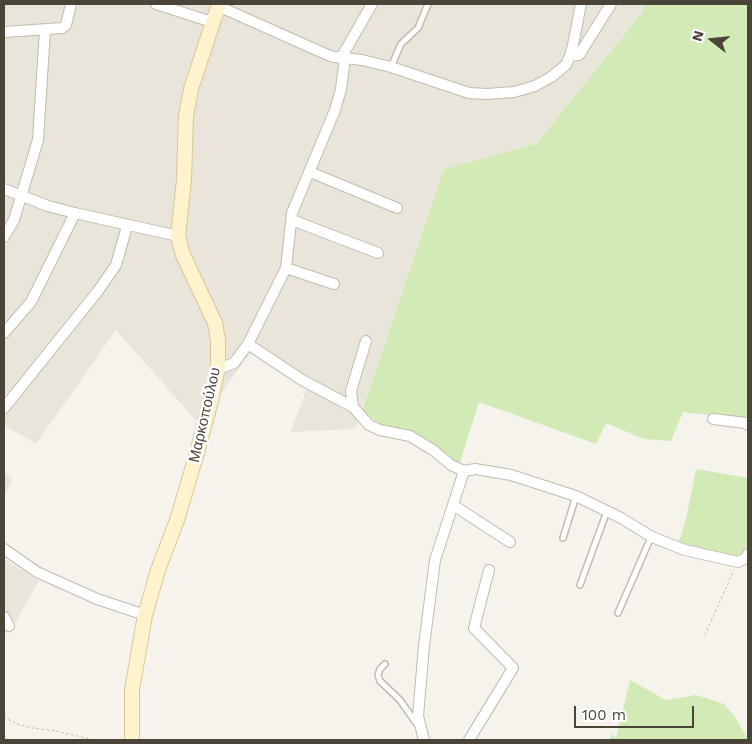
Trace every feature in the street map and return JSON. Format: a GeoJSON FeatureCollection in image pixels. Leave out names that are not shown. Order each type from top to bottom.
{"type":"FeatureCollection","features":[{"type":"Feature","properties":{"kind":"street"},"geometry":{"type":"LineString","coordinates":[[4,32],[62,28],[66,25],[72,4]]}},
{"type":"Feature","properties":{"kind":"street"},"geometry":{"type":"LineString","coordinates":[[156,4],[212,22]]}},
{"type":"Feature","properties":{"kind":"street"},"geometry":{"type":"LineString","coordinates":[[218,367],[224,367],[234,362],[248,344],[286,268],[292,213],[335,110],[341,89],[343,58],[372,4]]}},
{"type":"Feature","properties":{"kind":"street"},"geometry":{"type":"LineString","coordinates":[[218,5],[330,56],[362,60],[391,67],[469,93],[487,94],[514,92],[535,86],[552,78],[566,65],[570,56],[581,4]]}},
{"type":"Feature","properties":{"kind":"street"},"geometry":{"type":"LineString","coordinates":[[570,56],[579,55],[611,4]]}},
{"type":"Feature","properties":{"kind":"street","name":"Μαρκοπούλου"},"geometry":{"type":"LineString","coordinates":[[132,740],[132,690],[145,615],[197,453],[218,367],[218,341],[215,323],[183,255],[178,236],[184,180],[186,116],[191,89],[218,5]]}},
{"type":"Feature","properties":{"kind":"street"},"geometry":{"type":"LineString","coordinates":[[4,237],[14,220],[38,140],[45,30]]}},
{"type":"Feature","properties":{"kind":"street"},"geometry":{"type":"LineString","coordinates":[[310,172],[397,208]]}},
{"type":"Feature","properties":{"kind":"street"},"geometry":{"type":"LineString","coordinates":[[4,189],[75,213],[178,236]]}},
{"type":"Feature","properties":{"kind":"street"},"geometry":{"type":"LineString","coordinates":[[4,333],[31,302],[75,213]]}},
{"type":"Feature","properties":{"kind":"street"},"geometry":{"type":"LineString","coordinates":[[292,220],[378,253]]}},
{"type":"Feature","properties":{"kind":"street"},"geometry":{"type":"LineString","coordinates":[[4,408],[98,291],[116,265],[127,226]]}},
{"type":"Feature","properties":{"kind":"street"},"geometry":{"type":"LineString","coordinates":[[286,268],[334,284]]}},
{"type":"Feature","properties":{"kind":"street"},"geometry":{"type":"LineString","coordinates":[[353,407],[351,391],[366,341]]}},
{"type":"Feature","properties":{"kind":"street"},"geometry":{"type":"LineString","coordinates":[[248,344],[302,380],[353,407],[369,425],[380,430],[410,436],[433,450],[451,465],[464,471],[475,470],[511,475],[576,496],[607,511],[652,537],[685,550],[738,562],[746,558],[748,554]]}},
{"type":"Feature","properties":{"kind":"street"},"geometry":{"type":"LineString","coordinates":[[713,419],[746,423],[748,425]]}},
{"type":"Feature","properties":{"kind":"street"},"geometry":{"type":"LineString","coordinates":[[423,736],[418,716],[424,646],[435,560],[464,471]]}},
{"type":"Feature","properties":{"kind":"street"},"geometry":{"type":"LineString","coordinates":[[453,505],[510,542]]}},
{"type":"Feature","properties":{"kind":"street"},"geometry":{"type":"LineString","coordinates":[[4,549],[37,572],[98,599],[145,615]]}},
{"type":"Feature","properties":{"kind":"street"},"geometry":{"type":"LineString","coordinates":[[469,740],[513,668],[474,628],[489,570]]}},
{"type":"Feature","properties":{"kind":"lane"},"geometry":{"type":"LineString","coordinates":[[391,67],[401,44],[418,28],[428,4]]}},
{"type":"Feature","properties":{"kind":"lane"},"geometry":{"type":"LineString","coordinates":[[563,538],[576,496]]}},
{"type":"Feature","properties":{"kind":"lane"},"geometry":{"type":"LineString","coordinates":[[580,585],[607,511]]}},
{"type":"Feature","properties":{"kind":"lane"},"geometry":{"type":"LineString","coordinates":[[618,613],[652,537]]}},
{"type":"Feature","properties":{"kind":"lane"},"geometry":{"type":"LineString","coordinates":[[385,664],[380,669],[378,675],[380,681],[400,700],[413,717],[423,736]]}},
{"type":"Feature","properties":{"kind":"path"},"geometry":{"type":"LineString","coordinates":[[705,635],[738,562]]}},
{"type":"Feature","properties":{"kind":"path"},"geometry":{"type":"LineString","coordinates":[[4,717],[17,724],[94,740]]}},
{"type":"Feature","properties":{"kind":"shaded area"},"geometry":{"type":"Polygon","coordinates":[[[4,4],[648,4],[536,144],[444,169],[355,429],[291,432],[306,390],[250,354],[198,423],[116,330],[36,444],[4,425],[4,4]]]}},
{"type":"Feature","properties":{"kind":"shaded area"},"geometry":{"type":"Polygon","coordinates":[[[4,473],[13,480],[4,496],[4,473]]]}},
{"type":"Feature","properties":{"kind":"shaded area"},"geometry":{"type":"Polygon","coordinates":[[[4,559],[39,581],[9,633],[4,633],[4,559]]]}},
{"type":"Feature","properties":{"kind":"green space"},"geometry":{"type":"Polygon","coordinates":[[[644,4],[748,4],[748,419],[683,412],[671,441],[644,439],[606,423],[596,444],[479,402],[459,465],[382,426],[362,410],[444,169],[536,144],[643,11],[644,4]]]}},
{"type":"Feature","properties":{"kind":"green space"},"geometry":{"type":"Polygon","coordinates":[[[696,469],[748,478],[748,560],[679,542],[686,519],[696,469]]]}},
{"type":"Feature","properties":{"kind":"green space"},"geometry":{"type":"Polygon","coordinates":[[[630,680],[666,700],[696,695],[724,704],[735,717],[748,740],[609,740],[612,734],[616,738],[630,680]]]}}]}
